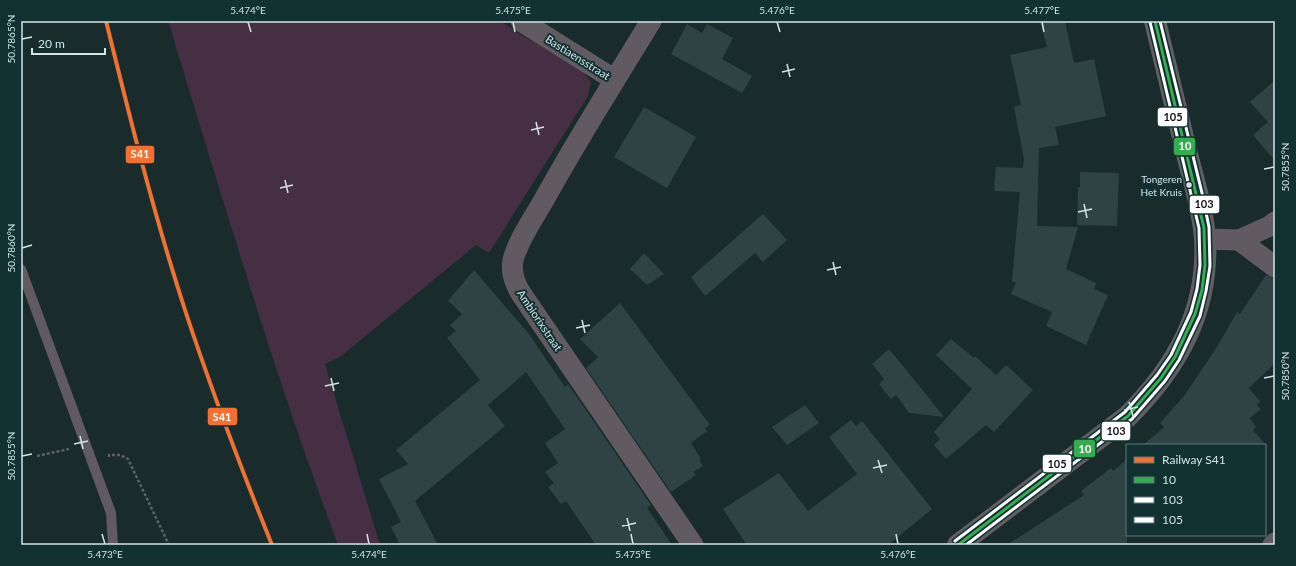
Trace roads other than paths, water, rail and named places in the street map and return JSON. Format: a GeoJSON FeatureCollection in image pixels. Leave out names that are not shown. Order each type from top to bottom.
{"type":"FeatureCollection","features":[{"type":"Feature","properties":{"kind":"main road"},"geometry":{"type":"LineString","coordinates":[[958,545],[1104,436],[1128,416],[1149,395],[1167,373],[1181,350],[1192,324],[1200,298],[1205,239],[1199,202],[1155,21]]}},
{"type":"Feature","properties":{"kind":"street","name":"Bastiaensstraat"},"geometry":{"type":"LineString","coordinates":[[521,21],[615,80]]}},
{"type":"Feature","properties":{"kind":"street","name":"Ambiorixstraat"},"geometry":{"type":"LineString","coordinates":[[651,21],[563,166],[525,234],[514,259],[512,271],[520,292],[693,545]]}},
{"type":"Feature","properties":{"kind":"street"},"geometry":{"type":"LineString","coordinates":[[1205,239],[1239,240],[1270,226],[1275,222]]}},
{"type":"Feature","properties":{"kind":"street"},"geometry":{"type":"LineString","coordinates":[[1239,240],[1275,267]]}},
{"type":"Feature","properties":{"kind":"lane"},"geometry":{"type":"LineString","coordinates":[[21,269],[111,513],[113,545]]}},
{"type":"Feature","properties":{"kind":"rail line","name":"S41"},"geometry":{"type":"LineString","coordinates":[[106,21],[133,130],[185,310],[205,369],[272,545]]}},
{"type":"Feature","properties":{"kind":"place","name":"Tongeren Het Kruis"},"geometry":{"type":"Point","coordinates":[1189,185]}}]}
